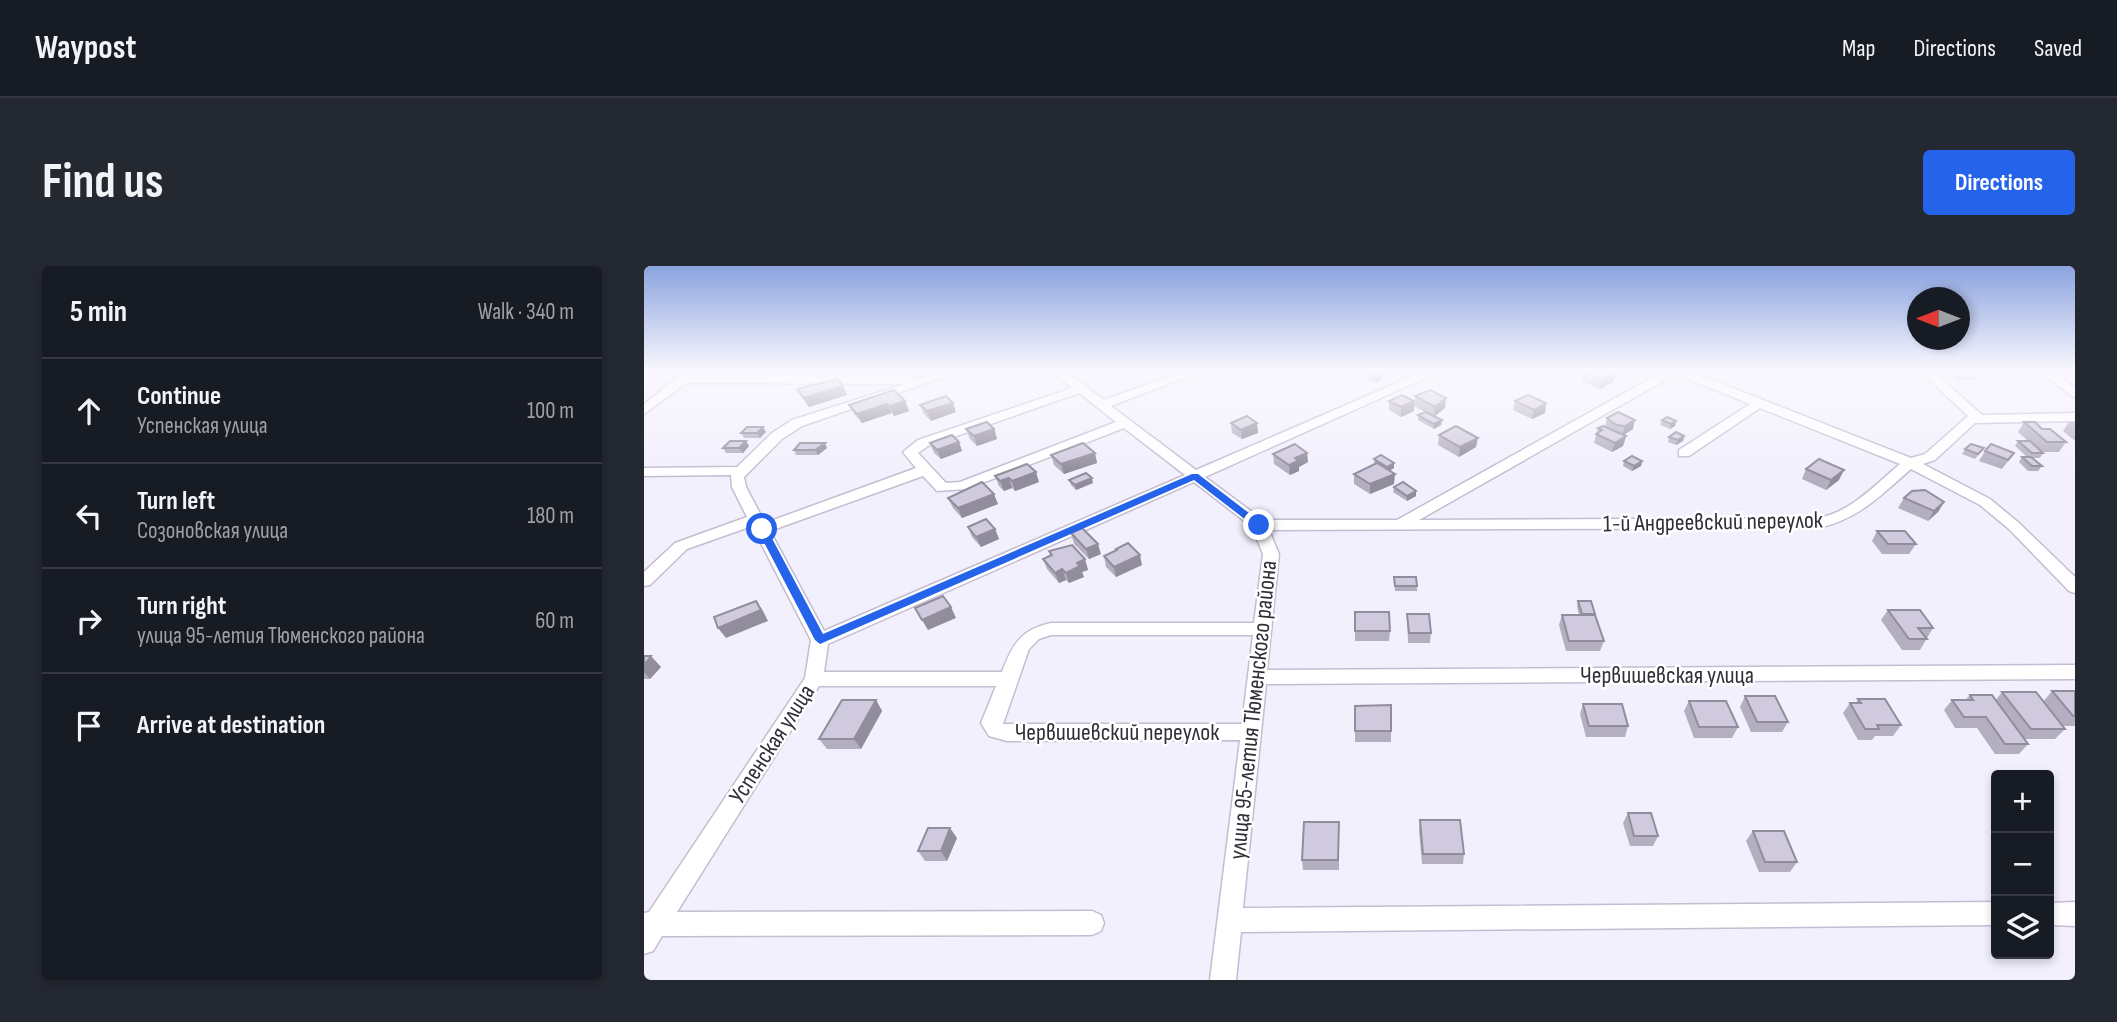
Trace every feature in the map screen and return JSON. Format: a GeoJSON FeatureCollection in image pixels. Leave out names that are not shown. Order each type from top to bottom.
{"type":"FeatureCollection","features":[{"type":"Feature","properties":{"kind":"street"},"geometry":{"type":"LineString","coordinates":[[851,405],[797,423],[777,436],[741,471],[737,482],[820,640],[1357,405]]}},
{"type":"Feature","properties":{"kind":"street"},"geometry":{"type":"LineString","coordinates":[[1034,405],[915,447],[910,452],[942,488],[962,486],[1126,423]]}},
{"type":"Feature","properties":{"kind":"street","name":"улица 95-летия Тюменского района"},"geometry":{"type":"LineString","coordinates":[[1102,405],[1259,525],[1271,554],[1223,980]]}},
{"type":"Feature","properties":{"kind":"street","name":"1-й Андреевский переулок"},"geometry":{"type":"LineString","coordinates":[[1400,524],[1612,405]]}},
{"type":"Feature","properties":{"kind":"street"},"geometry":{"type":"LineString","coordinates":[[1684,453],[1756,405]]}},
{"type":"Feature","properties":{"kind":"street"},"geometry":{"type":"LineString","coordinates":[[1765,405],[1911,464],[1984,502],[2014,526],[2075,587]]}},
{"type":"Feature","properties":{"kind":"street"},"geometry":{"type":"LineString","coordinates":[[1964,405],[1977,417],[2075,417]]}},
{"type":"Feature","properties":{"kind":"street","name":"1-й Андреевский переулок"},"geometry":{"type":"LineString","coordinates":[[1259,525],[1819,523],[1850,513],[1911,464],[1930,457],[1977,417]]}},
{"type":"Feature","properties":{"kind":"street"},"geometry":{"type":"LineString","coordinates":[[644,581],[681,546],[759,524],[925,470]]}},
{"type":"Feature","properties":{"kind":"street"},"geometry":{"type":"LineString","coordinates":[[644,471],[741,471]]}},
{"type":"Feature","properties":{"kind":"street","name":"Червишевский переулок"},"geometry":{"type":"LineString","coordinates":[[1252,732],[1007,733],[996,730],[991,723],[1027,636],[1036,631],[1264,629]]}},
{"type":"Feature","properties":{"kind":"street","name":"Успенская улица"},"geometry":{"type":"LineString","coordinates":[[648,930],[814,679],[820,640]]}},
{"type":"Feature","properties":{"kind":"street","name":"Червишевская улица"},"geometry":{"type":"LineString","coordinates":[[1259,677],[2075,673]]}},
{"type":"Feature","properties":{"kind":"street"},"geometry":{"type":"LineString","coordinates":[[814,679],[1008,679]]}},
{"type":"Feature","properties":{"kind":"street"},"geometry":{"type":"LineString","coordinates":[[2054,914],[2075,914]]}},
{"type":"Feature","properties":{"kind":"street"},"geometry":{"type":"LineString","coordinates":[[1230,920],[1991,915]]}},
{"type":"Feature","properties":{"kind":"street"},"geometry":{"type":"LineString","coordinates":[[648,930],[1092,923]]}},
{"type":"Feature","properties":{"kind":"building"},"geometry":{"type":"Polygon","coordinates":[[[849,405],[883,405],[857,414],[849,405]]]}},
{"type":"Feature","properties":{"kind":"building"},"geometry":{"type":"Polygon","coordinates":[[[920,405],[945,405],[927,411],[920,405]]]}},
{"type":"Feature","properties":{"kind":"building"},"geometry":{"type":"Polygon","coordinates":[[[1524,405],[1542,405],[1534,410],[1524,405]]]}},
{"type":"Feature","properties":{"kind":"building"},"geometry":{"type":"Polygon","coordinates":[[[1425,412],[1442,420],[1434,424],[1418,415],[1425,412]]]}},
{"type":"Feature","properties":{"kind":"building"},"geometry":{"type":"Polygon","coordinates":[[[1618,412],[1635,420],[1625,426],[1616,425],[1607,418],[1618,412]]]}},
{"type":"Feature","properties":{"kind":"building"},"geometry":{"type":"Polygon","coordinates":[[[1247,416],[1257,423],[1241,430],[1231,423],[1247,416]]]}},
{"type":"Feature","properties":{"kind":"building"},"geometry":{"type":"Polygon","coordinates":[[[1667,417],[1676,421],[1671,424],[1662,420],[1667,417]]]}},
{"type":"Feature","properties":{"kind":"building"},"geometry":{"type":"Polygon","coordinates":[[[987,422],[994,429],[974,436],[966,429],[987,422]]]}},
{"type":"Feature","properties":{"kind":"building"},"geometry":{"type":"Polygon","coordinates":[[[2024,422],[2035,422],[2042,429],[2050,429],[2066,442],[2047,442],[2024,422]]]}},
{"type":"Feature","properties":{"kind":"building"},"geometry":{"type":"Polygon","coordinates":[[[1456,426],[1478,438],[1460,447],[1439,435],[1456,426]]]}},
{"type":"Feature","properties":{"kind":"building"},"geometry":{"type":"Polygon","coordinates":[[[1603,426],[1626,436],[1615,443],[1596,434],[1602,430],[1598,428],[1603,426]]]}},
{"type":"Feature","properties":{"kind":"building"},"geometry":{"type":"Polygon","coordinates":[[[747,427],[763,427],[757,433],[741,433],[747,427]]]}},
{"type":"Feature","properties":{"kind":"building"},"geometry":{"type":"Polygon","coordinates":[[[1676,432],[1684,436],[1678,440],[1669,437],[1676,432]]]}},
{"type":"Feature","properties":{"kind":"building"},"geometry":{"type":"Polygon","coordinates":[[[952,435],[959,442],[937,450],[930,443],[952,435]]]}},
{"type":"Feature","properties":{"kind":"building"},"geometry":{"type":"Polygon","coordinates":[[[730,441],[746,441],[739,448],[723,448],[730,441]]]}},
{"type":"Feature","properties":{"kind":"building"},"geometry":{"type":"Polygon","coordinates":[[[2018,441],[2030,441],[2043,453],[2032,453],[2018,441]]]}},
{"type":"Feature","properties":{"kind":"building"},"geometry":{"type":"Polygon","coordinates":[[[800,443],[825,443],[815,450],[794,450],[800,443]]]}},
{"type":"Feature","properties":{"kind":"building"},"geometry":{"type":"Polygon","coordinates":[[[1083,443],[1095,453],[1061,464],[1051,455],[1083,443]]]}},
{"type":"Feature","properties":{"kind":"building"},"geometry":{"type":"Polygon","coordinates":[[[1295,444],[1307,453],[1295,458],[1298,461],[1289,465],[1273,454],[1295,444]]]}},
{"type":"Feature","properties":{"kind":"building"},"geometry":{"type":"Polygon","coordinates":[[[1971,444],[1984,448],[1978,454],[1965,449],[1971,444]]]}},
{"type":"Feature","properties":{"kind":"building"},"geometry":{"type":"Polygon","coordinates":[[[1991,444],[2014,453],[2008,460],[1985,451],[1991,444]]]}},
{"type":"Feature","properties":{"kind":"building"},"geometry":{"type":"Polygon","coordinates":[[[1381,455],[1394,463],[1387,467],[1374,459],[1381,455]]]}},
{"type":"Feature","properties":{"kind":"building"},"geometry":{"type":"Polygon","coordinates":[[[1632,456],[1642,461],[1634,466],[1624,461],[1632,456]]]}},
{"type":"Feature","properties":{"kind":"building"},"geometry":{"type":"Polygon","coordinates":[[[2022,457],[2031,457],[2042,466],[2032,466],[2022,457]]]}},
{"type":"Feature","properties":{"kind":"building"},"geometry":{"type":"Polygon","coordinates":[[[1819,459],[1844,470],[1831,480],[1806,469],[1819,459]]]}},
{"type":"Feature","properties":{"kind":"building"},"geometry":{"type":"Polygon","coordinates":[[[1377,463],[1395,474],[1370,484],[1354,474],[1377,463]]]}},
{"type":"Feature","properties":{"kind":"building"},"geometry":{"type":"Polygon","coordinates":[[[1027,464],[1036,472],[1012,481],[1009,478],[1000,481],[995,476],[1027,464]]]}},
{"type":"Feature","properties":{"kind":"building"},"geometry":{"type":"Polygon","coordinates":[[[1086,473],[1092,478],[1075,485],[1069,480],[1086,473]]]}},
{"type":"Feature","properties":{"kind":"building"},"geometry":{"type":"Polygon","coordinates":[[[982,482],[994,494],[958,508],[948,498],[982,482]]]}},
{"type":"Feature","properties":{"kind":"building"},"geometry":{"type":"Polygon","coordinates":[[[1403,482],[1416,491],[1407,496],[1394,487],[1403,482]]]}},
{"type":"Feature","properties":{"kind":"building"},"geometry":{"type":"Polygon","coordinates":[[[1925,490],[1944,502],[1934,511],[1904,498],[1912,491],[1925,490]]]}},
{"type":"Feature","properties":{"kind":"building"},"geometry":{"type":"Polygon","coordinates":[[[986,519],[995,529],[976,537],[968,527],[986,519]]]}},
{"type":"Feature","properties":{"kind":"building"},"geometry":{"type":"Polygon","coordinates":[[[1082,528],[1098,544],[1086,549],[1071,533],[1082,528]]]}},
{"type":"Feature","properties":{"kind":"building"},"geometry":{"type":"Polygon","coordinates":[[[1877,531],[1905,531],[1916,544],[1888,544],[1877,531]]]}},
{"type":"Feature","properties":{"kind":"building"},"geometry":{"type":"Polygon","coordinates":[[[1128,543],[1140,555],[1114,567],[1104,556],[1128,543]]]}},
{"type":"Feature","properties":{"kind":"building"},"geometry":{"type":"Polygon","coordinates":[[[1072,545],[1085,559],[1077,563],[1080,566],[1066,573],[1062,569],[1055,573],[1043,559],[1052,555],[1049,551],[1072,545]]]}},
{"type":"Feature","properties":{"kind":"building"},"geometry":{"type":"Polygon","coordinates":[[[1394,577],[1416,577],[1417,586],[1395,586],[1394,577]]]}},
{"type":"Feature","properties":{"kind":"building"},"geometry":{"type":"Polygon","coordinates":[[[943,596],[951,607],[922,620],[915,608],[943,596]]]}},
{"type":"Feature","properties":{"kind":"building"},"geometry":{"type":"Polygon","coordinates":[[[756,601],[761,610],[718,628],[714,617],[756,601]]]}},
{"type":"Feature","properties":{"kind":"building"},"geometry":{"type":"Polygon","coordinates":[[[1578,601],[1591,601],[1595,614],[1582,614],[1578,601]]]}},
{"type":"Feature","properties":{"kind":"building"},"geometry":{"type":"Polygon","coordinates":[[[1888,610],[1920,610],[1933,628],[1918,628],[1927,639],[1909,639],[1888,610]]]}},
{"type":"Feature","properties":{"kind":"building"},"geometry":{"type":"Polygon","coordinates":[[[1355,612],[1389,612],[1390,631],[1355,631],[1355,612]]]}},
{"type":"Feature","properties":{"kind":"building"},"geometry":{"type":"Polygon","coordinates":[[[1407,614],[1429,614],[1431,633],[1409,633],[1407,614]]]}},
{"type":"Feature","properties":{"kind":"building"},"geometry":{"type":"Polygon","coordinates":[[[1562,615],[1595,615],[1604,641],[1569,641],[1562,615]]]}},
{"type":"Feature","properties":{"kind":"building"},"geometry":{"type":"Polygon","coordinates":[[[644,656],[651,656],[644,665],[644,656]]]}},
{"type":"Feature","properties":{"kind":"building"},"geometry":{"type":"Polygon","coordinates":[[[2052,691],[2075,691],[2075,716],[2073,716],[2052,691]]]}},
{"type":"Feature","properties":{"kind":"building"},"geometry":{"type":"Polygon","coordinates":[[[2002,692],[2036,692],[2065,729],[2031,729],[2002,692]]]}},
{"type":"Feature","properties":{"kind":"building"},"geometry":{"type":"Polygon","coordinates":[[[1970,695],[1992,695],[2028,744],[2005,744],[1986,717],[1964,717],[1952,700],[1973,700],[1970,695]]]}},
{"type":"Feature","properties":{"kind":"building"},"geometry":{"type":"Polygon","coordinates":[[[1745,696],[1775,696],[1788,722],[1757,722],[1745,696]]]}},
{"type":"Feature","properties":{"kind":"building"},"geometry":{"type":"Polygon","coordinates":[[[1858,699],[1885,699],[1901,725],[1877,725],[1879,729],[1865,729],[1850,703],[1861,703],[1858,699]]]}},
{"type":"Feature","properties":{"kind":"building"},"geometry":{"type":"Polygon","coordinates":[[[842,700],[876,700],[854,739],[819,739],[842,700]]]}},
{"type":"Feature","properties":{"kind":"building"},"geometry":{"type":"Polygon","coordinates":[[[1689,701],[1726,701],[1738,727],[1699,727],[1689,701]]]}},
{"type":"Feature","properties":{"kind":"building"},"geometry":{"type":"Polygon","coordinates":[[[1583,704],[1622,704],[1628,726],[1589,726],[1583,704]]]}},
{"type":"Feature","properties":{"kind":"building"},"geometry":{"type":"Polygon","coordinates":[[[1391,705],[1391,731],[1355,731],[1355,706],[1391,705]]]}},
{"type":"Feature","properties":{"kind":"building"},"geometry":{"type":"Polygon","coordinates":[[[1628,813],[1651,813],[1658,836],[1634,836],[1628,813]]]}},
{"type":"Feature","properties":{"kind":"building"},"geometry":{"type":"Polygon","coordinates":[[[1420,820],[1460,820],[1464,854],[1423,854],[1420,820]]]}},
{"type":"Feature","properties":{"kind":"building"},"geometry":{"type":"Polygon","coordinates":[[[1304,822],[1339,822],[1338,860],[1302,860],[1304,822]]]}},
{"type":"Feature","properties":{"kind":"building"},"geometry":{"type":"Polygon","coordinates":[[[928,828],[950,828],[941,851],[918,851],[928,828]]]}},
{"type":"Feature","properties":{"kind":"building"},"geometry":{"type":"Polygon","coordinates":[[[1753,831],[1784,831],[1797,862],[1765,862],[1753,831]]]}},
{"type":"Feature","properties":{"kind":"route"},"geometry":{"type":"LineString","coordinates":[[762,529],[820,640],[1195,476],[1259,525]]}}]}
